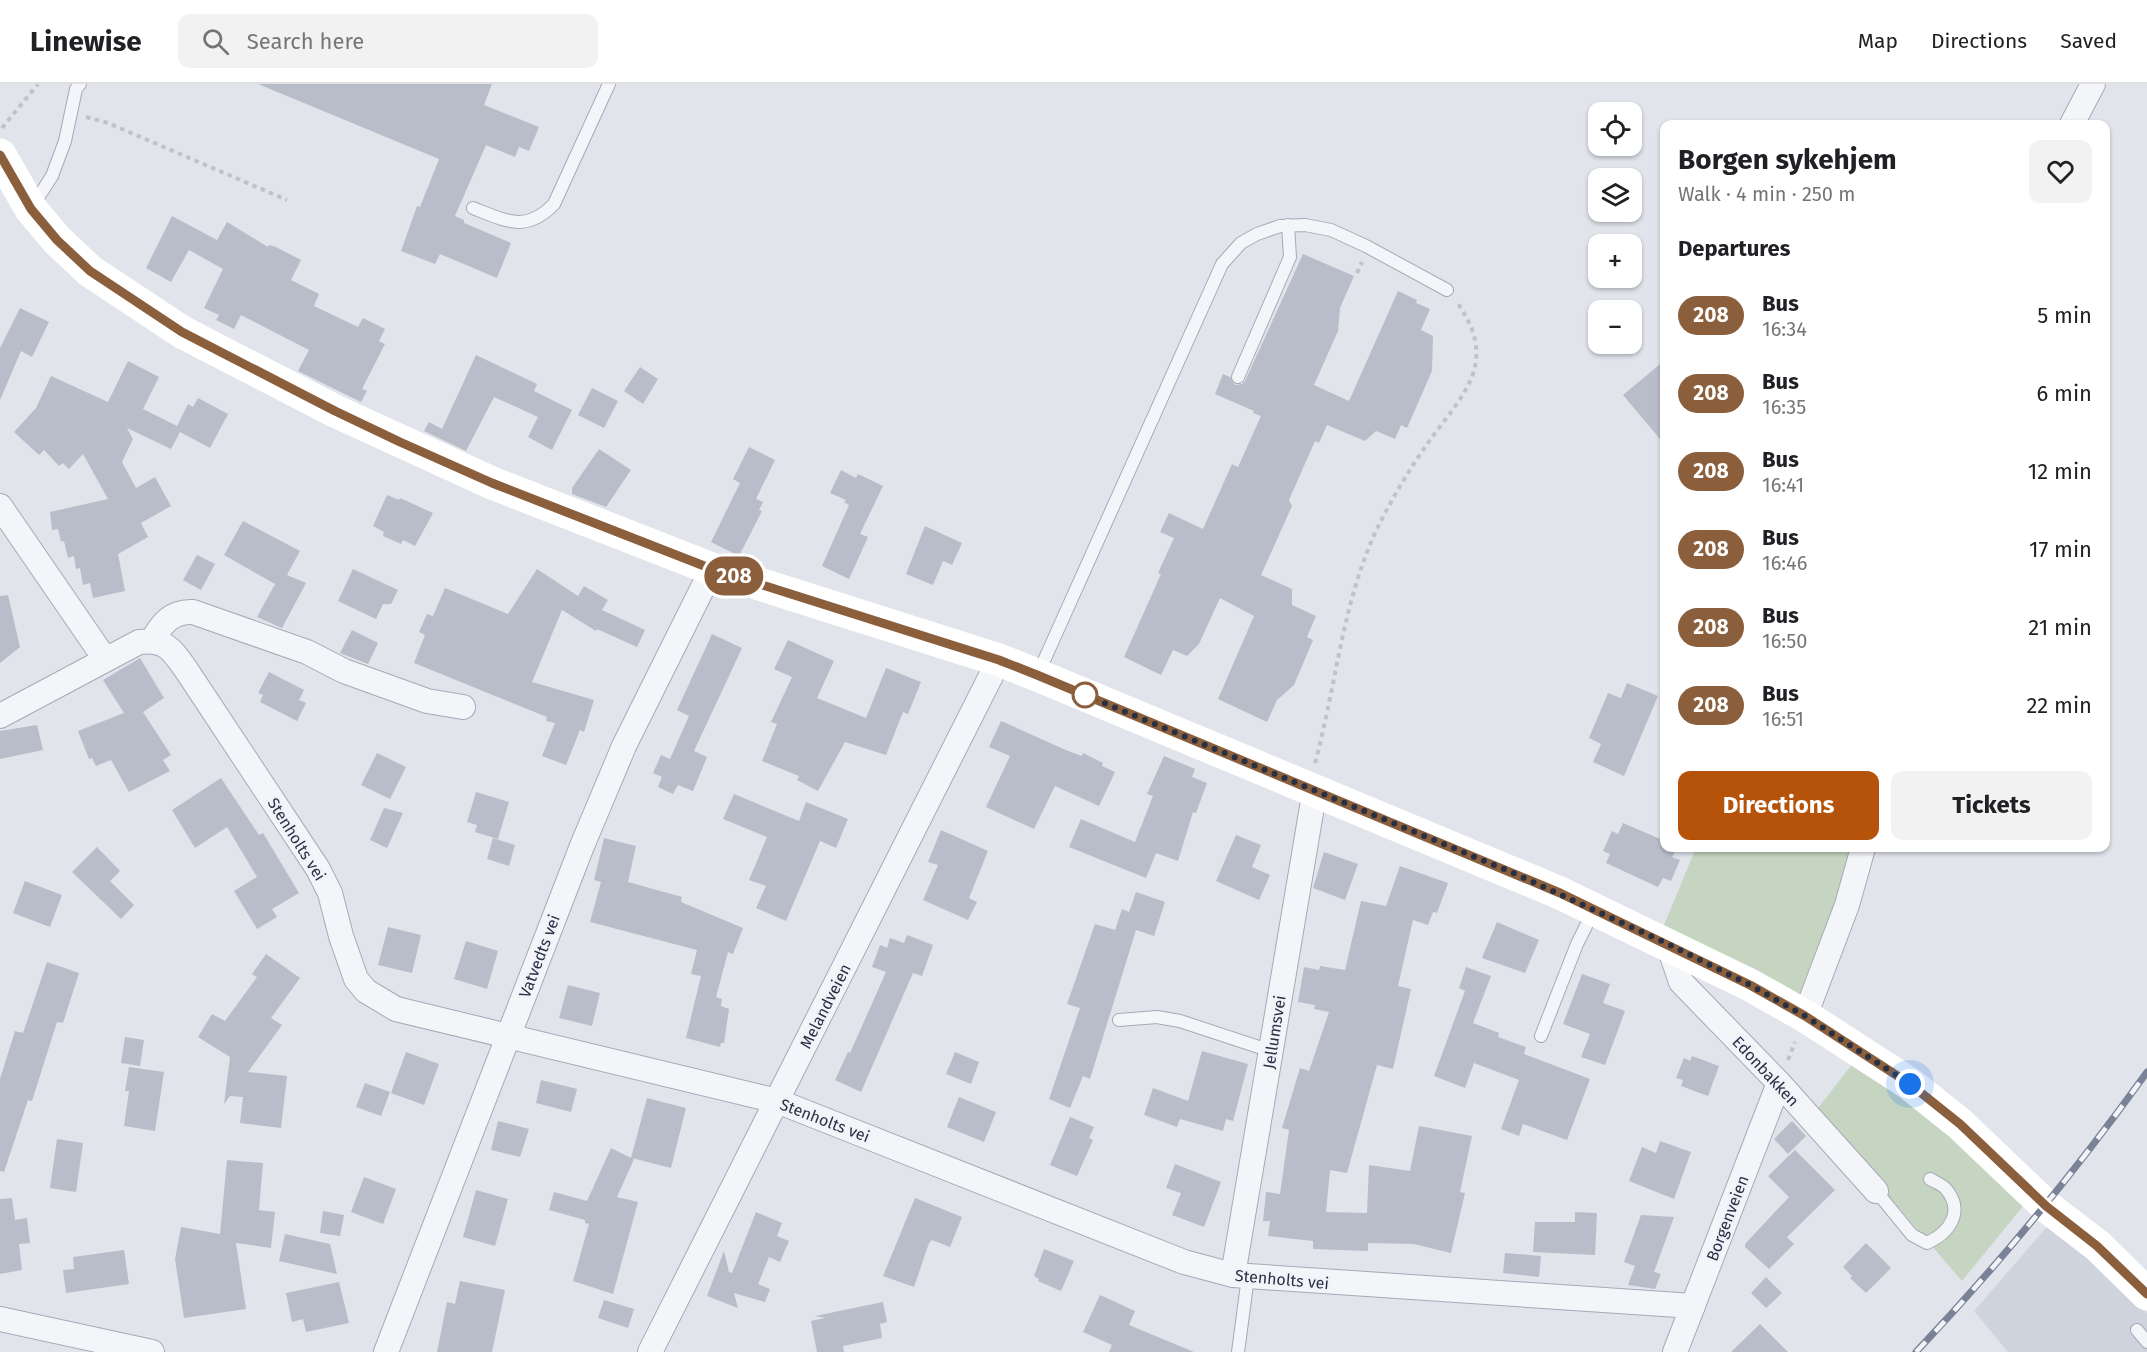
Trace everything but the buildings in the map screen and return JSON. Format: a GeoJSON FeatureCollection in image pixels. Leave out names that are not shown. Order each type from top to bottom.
{"type":"FeatureCollection","features":[{"type":"Feature","properties":{"kind":"street"},"geometry":{"type":"LineString","coordinates":[[2074,120],[2093,84]]}},
{"type":"Feature","properties":{"kind":"street"},"geometry":{"type":"LineString","coordinates":[[0,155],[18,196],[57,240],[90,271],[182,332],[400,442],[492,483],[712,569],[999,660],[1037,675],[1313,788],[1594,909],[1750,985],[1805,1016],[1910,1084],[1960,1124],[2046,1206],[2097,1246],[2147,1294]]}},
{"type":"Feature","properties":{"kind":"street"},"geometry":{"type":"LineString","coordinates":[[0,506],[105,659]]}},
{"type":"Feature","properties":{"kind":"street","name":"Vatvedts vei"},"geometry":{"type":"LineString","coordinates":[[386,1352],[508,1035],[624,746],[712,569]]}},
{"type":"Feature","properties":{"kind":"street"},"geometry":{"type":"LineString","coordinates":[[0,716],[139,642],[152,641],[160,625],[180,612],[193,612],[307,652],[344,671],[427,701],[463,707]]}},
{"type":"Feature","properties":{"kind":"street","name":"Stenholts vei"},"geometry":{"type":"LineString","coordinates":[[152,641],[164,643],[187,671],[318,868],[330,893],[356,979],[366,991],[396,1009],[777,1101],[1184,1262],[1240,1276],[1693,1306]]}},
{"type":"Feature","properties":{"kind":"street","name":"Melandveien"},"geometry":{"type":"LineString","coordinates":[[650,1352],[999,660]]}},
{"type":"Feature","properties":{"kind":"street","name":"Jellumsvei"},"geometry":{"type":"LineString","coordinates":[[1240,1276],[1271,1051],[1313,788]]}},
{"type":"Feature","properties":{"kind":"street"},"geometry":{"type":"LineString","coordinates":[[1805,1016],[1848,905],[1862,852]]}},
{"type":"Feature","properties":{"kind":"street","name":"Edonbakken"},"geometry":{"type":"LineString","coordinates":[[1668,944],[1681,982],[1779,1083],[1876,1191]]}},
{"type":"Feature","properties":{"kind":"street","name":"Borgenveien"},"geometry":{"type":"LineString","coordinates":[[1675,1352],[1779,1083]]}},
{"type":"Feature","properties":{"kind":"street"},"geometry":{"type":"LineString","coordinates":[[0,1319],[152,1352]]}},
{"type":"Feature","properties":{"kind":"lane"},"geometry":{"type":"LineString","coordinates":[[18,196],[52,176],[65,141],[76,89],[80,84]]}},
{"type":"Feature","properties":{"kind":"lane"},"geometry":{"type":"LineString","coordinates":[[473,208],[504,221],[517,223],[532,220],[544,214],[554,204],[609,84]]}},
{"type":"Feature","properties":{"kind":"lane"},"geometry":{"type":"LineString","coordinates":[[1238,377],[1290,257],[1288,225]]}},
{"type":"Feature","properties":{"kind":"lane"},"geometry":{"type":"LineString","coordinates":[[1037,675],[1222,264],[1241,243],[1257,234],[1288,225],[1305,225],[1331,230],[1368,247],[1447,290]]}},
{"type":"Feature","properties":{"kind":"lane"},"geometry":{"type":"LineString","coordinates":[[1541,1036],[1576,944],[1594,909]]}},
{"type":"Feature","properties":{"kind":"lane"},"geometry":{"type":"LineString","coordinates":[[1119,1020],[1157,1017],[1180,1021],[1271,1051]]}},
{"type":"Feature","properties":{"kind":"lane"},"geometry":{"type":"LineString","coordinates":[[1876,1191],[1912,1235],[1927,1243],[1947,1231],[1954,1217],[1953,1205],[1946,1189],[1930,1179]]}},
{"type":"Feature","properties":{"kind":"lane"},"geometry":{"type":"LineString","coordinates":[[1238,1352],[1240,1276]]}},
{"type":"Feature","properties":{"kind":"lane"},"geometry":{"type":"LineString","coordinates":[[2137,1330],[2147,1342]]}},
{"type":"Feature","properties":{"kind":"path"},"geometry":{"type":"LineString","coordinates":[[0,131],[38,84]]}},
{"type":"Feature","properties":{"kind":"path"},"geometry":{"type":"LineString","coordinates":[[71,113],[108,123],[287,200]]}},
{"type":"Feature","properties":{"kind":"path"},"geometry":{"type":"LineString","coordinates":[[1313,788],[1344,628],[1354,590],[1375,534],[1418,457],[1464,391],[1473,374],[1477,353],[1476,336],[1457,302],[1447,290]]}},
{"type":"Feature","properties":{"kind":"path"},"geometry":{"type":"LineString","coordinates":[[1779,1083],[1805,1016]]}},
{"type":"Feature","properties":{"kind":"shaded area"},"geometry":{"type":"Polygon","coordinates":[[[2051,1222],[2147,1313],[2147,1352],[2008,1352],[1974,1311],[2051,1222]]]}},
{"type":"Feature","properties":{"kind":"green space"},"geometry":{"type":"Polygon","coordinates":[[[1694,852],[1862,852],[1811,1002],[1664,925],[1694,852]]]}},
{"type":"Feature","properties":{"kind":"green space"},"geometry":{"type":"Polygon","coordinates":[[[1854,1062],[1926,1113],[2028,1200],[1962,1281],[1827,1124],[1818,1108],[1854,1062]]]}},
{"type":"Feature","properties":{"kind":"railway"},"geometry":{"type":"LineString","coordinates":[[1916,1352],[1978,1285],[2036,1216],[2147,1072]]}},
{"type":"Feature","properties":{"kind":"bus line","name":"208"},"geometry":{"type":"LineString","coordinates":[[0,155],[31,209],[57,240],[90,271],[135,303],[182,332],[400,442],[492,483],[712,569],[999,660],[1037,675],[1560,893],[1750,985],[1805,1016],[1910,1084],[1960,1124],[2046,1206],[2097,1246],[2147,1294]]}},
{"type":"Feature","properties":{"kind":"route"},"geometry":{"type":"LineString","coordinates":[[1085,695],[1080,693],[1560,893],[1750,985],[1805,1016],[1910,1084]]}}]}
